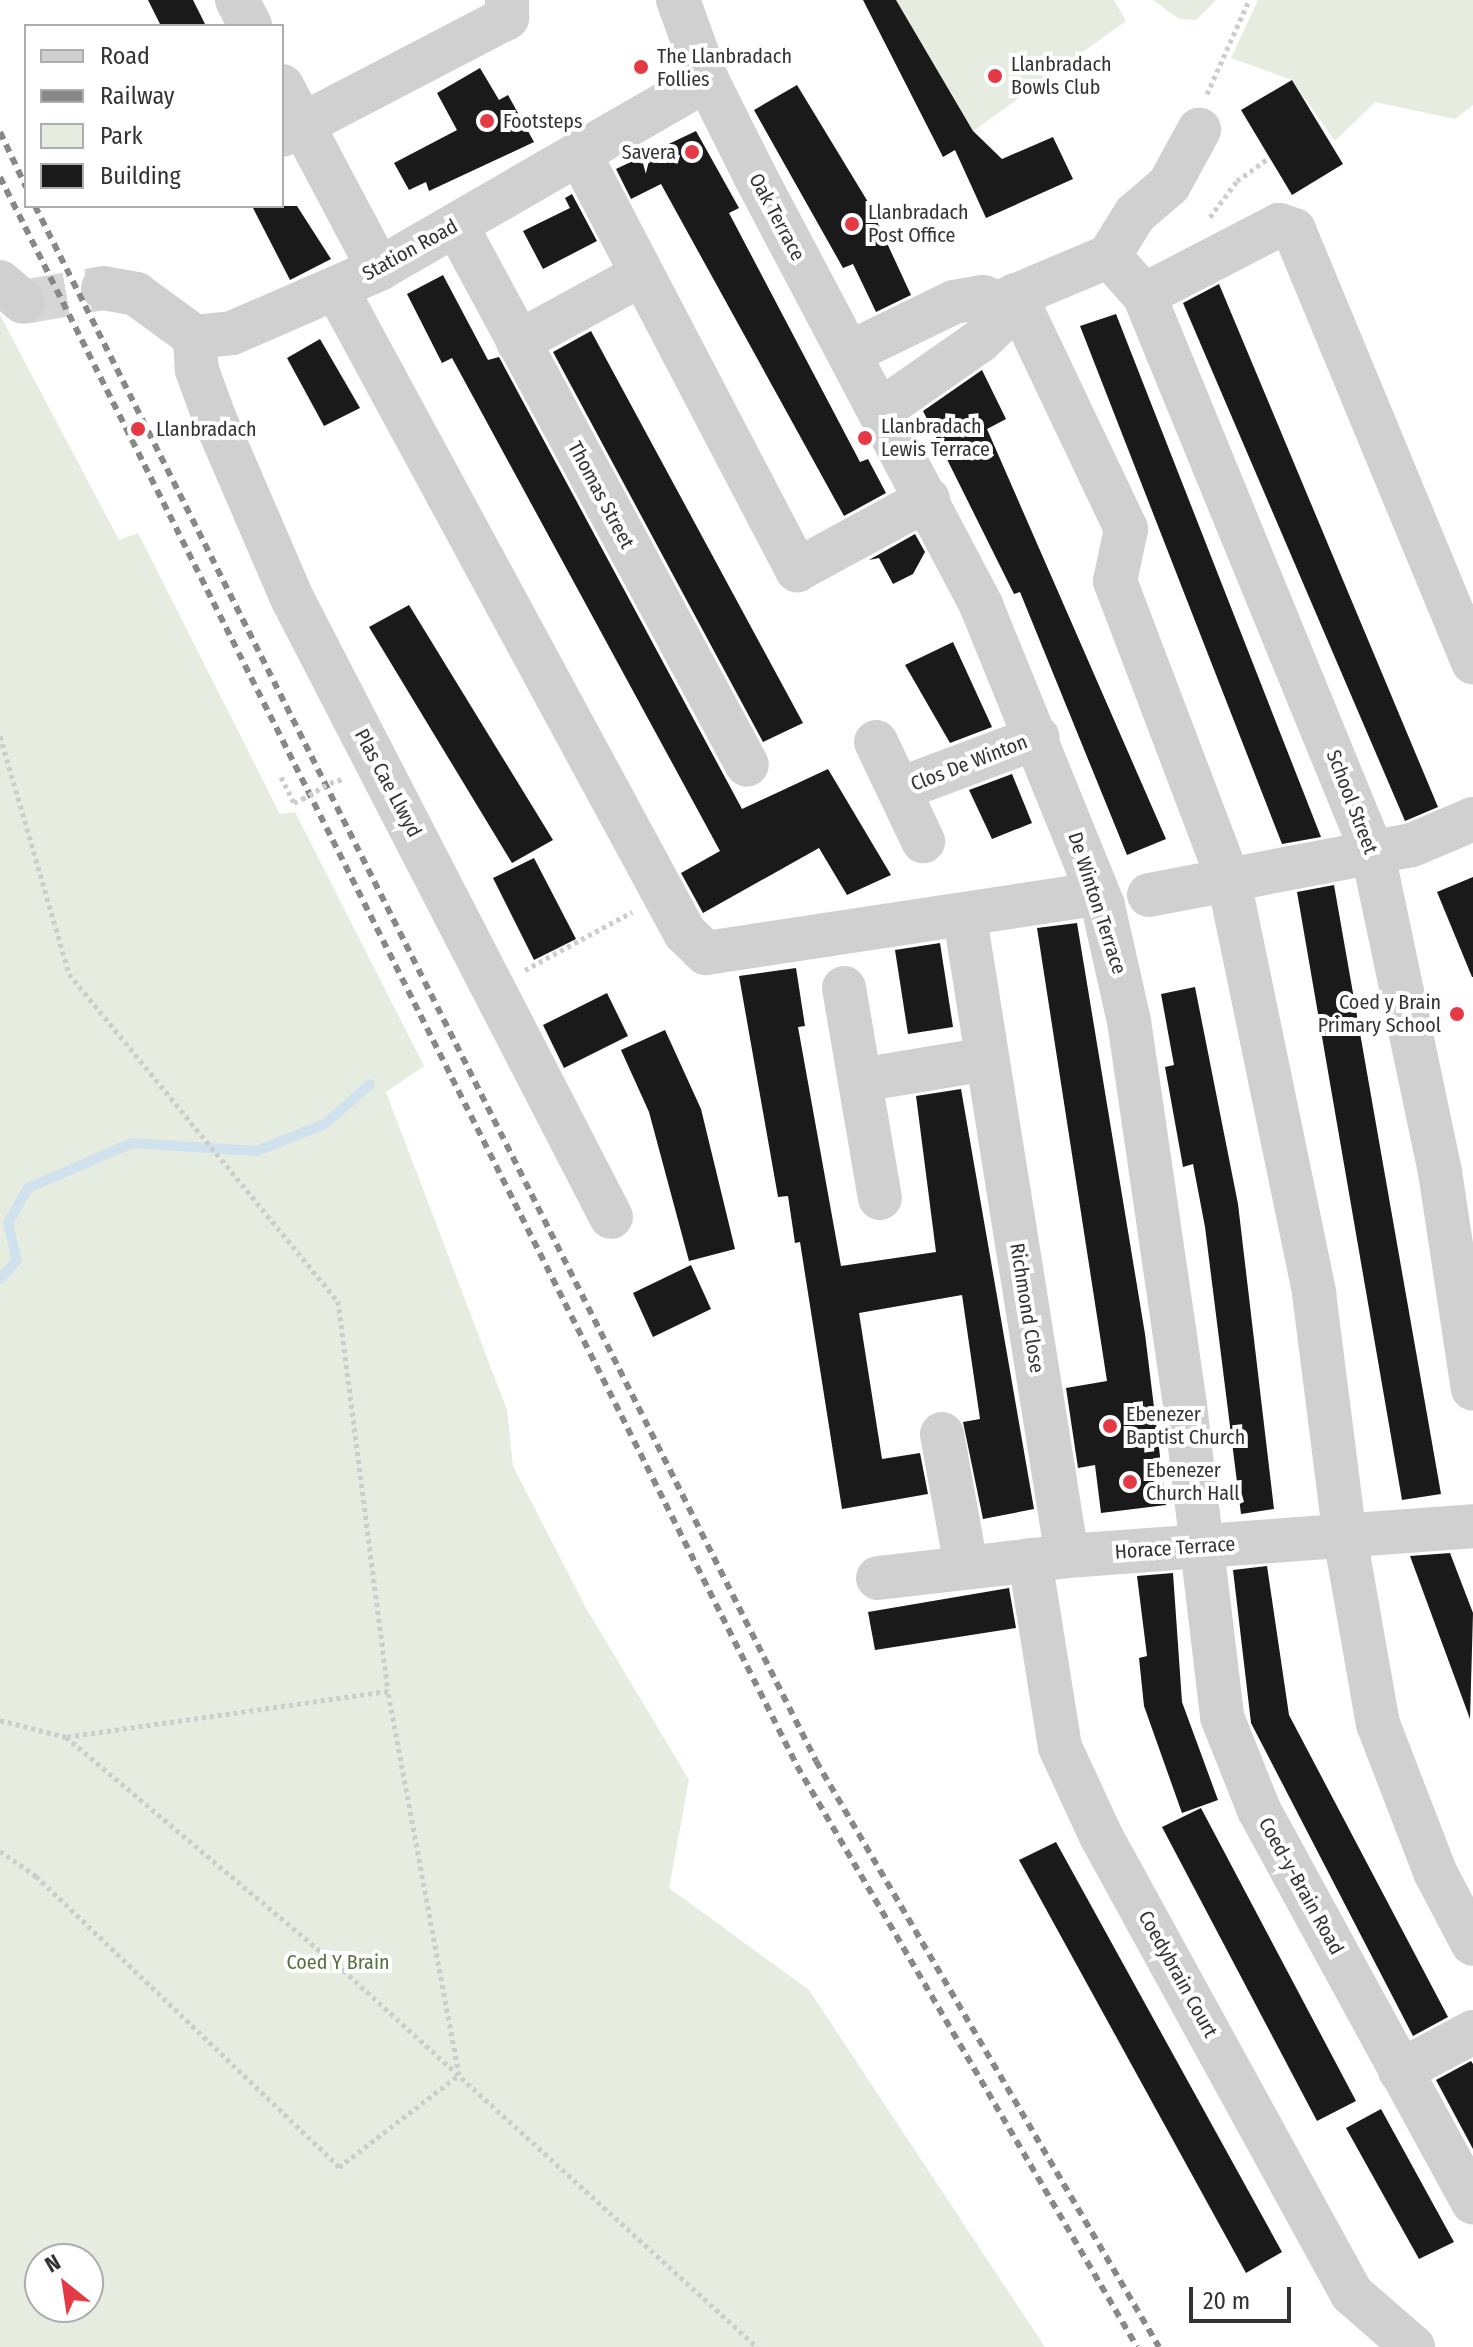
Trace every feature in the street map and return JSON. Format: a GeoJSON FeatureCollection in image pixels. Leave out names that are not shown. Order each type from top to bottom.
{"type":"FeatureCollection","features":[{"type":"Feature","properties":{"kind":"street"},"geometry":{"type":"LineString","coordinates":[[237,0],[249,24]]}},
{"type":"Feature","properties":{"kind":"street"},"geometry":{"type":"LineString","coordinates":[[292,130],[507,18],[507,0]]}},
{"type":"Feature","properties":{"kind":"street","name":"Oak Terrace"},"geometry":{"type":"LineString","coordinates":[[678,0],[707,80],[849,353]]}},
{"type":"Feature","properties":{"kind":"street","name":"Station Road"},"geometry":{"type":"LineString","coordinates":[[195,337],[232,333],[337,290],[379,269],[707,80]]}},
{"type":"Feature","properties":{"kind":"street"},"geometry":{"type":"LineString","coordinates":[[284,95],[292,130],[379,269]]}},
{"type":"Feature","properties":{"kind":"street"},"geometry":{"type":"LineString","coordinates":[[849,353],[954,302],[983,297],[1007,299],[1109,256],[1135,214],[1169,185],[1199,130]]}},
{"type":"Feature","properties":{"kind":"street"},"geometry":{"type":"LineString","coordinates":[[579,153],[797,570],[928,499]]}},
{"type":"Feature","properties":{"kind":"street","name":"Thomas Street"},"geometry":{"type":"LineString","coordinates":[[456,225],[747,765]]}},
{"type":"Feature","properties":{"kind":"street"},"geometry":{"type":"LineString","coordinates":[[1144,295],[1279,225],[1294,230],[1473,662]]}},
{"type":"Feature","properties":{"kind":"street","name":"School Street"},"geometry":{"type":"LineString","coordinates":[[1109,256],[1144,295],[1373,854],[1440,1172],[1473,1389]]}},
{"type":"Feature","properties":{"kind":"street"},"geometry":{"type":"LineString","coordinates":[[518,342],[641,275]]}},
{"type":"Feature","properties":{"kind":"street"},"geometry":{"type":"LineString","coordinates":[[103,288],[136,294],[195,337]]}},
{"type":"Feature","properties":{"kind":"street"},"geometry":{"type":"LineString","coordinates":[[337,290],[685,933],[706,953],[739,952],[965,918],[1098,894]]}},
{"type":"Feature","properties":{"kind":"street"},"geometry":{"type":"LineString","coordinates":[[881,410],[980,341],[1002,320],[1007,299]]}},
{"type":"Feature","properties":{"kind":"street"},"geometry":{"type":"LineString","coordinates":[[1007,299],[1126,529],[1115,581],[1229,881],[1314,1293],[1345,1537],[1378,1724],[1435,1872],[1473,1944]]}},
{"type":"Feature","properties":{"kind":"street","name":"Plas Cae Llwyd"},"geometry":{"type":"LineString","coordinates":[[195,337],[197,370],[214,417],[293,600],[611,1217]]}},
{"type":"Feature","properties":{"kind":"street","name":"De Winton Terrace"},"geometry":{"type":"LineString","coordinates":[[849,353],[928,499],[1038,737],[1118,955],[1200,1546]]}},
{"type":"Feature","properties":{"kind":"street","name":"Clos De Winton"},"geometry":{"type":"LineString","coordinates":[[900,789],[1038,737]]}},
{"type":"Feature","properties":{"kind":"street","name":"Clos De Winton"},"geometry":{"type":"LineString","coordinates":[[876,742],[923,841]]}},
{"type":"Feature","properties":{"kind":"street"},"geometry":{"type":"LineString","coordinates":[[1149,895],[1373,854],[1473,819]]}},
{"type":"Feature","properties":{"kind":"street","name":"Richmond Close"},"geometry":{"type":"LineString","coordinates":[[965,918],[987,1059],[1048,1558]]}},
{"type":"Feature","properties":{"kind":"street"},"geometry":{"type":"LineString","coordinates":[[844,988],[880,1198]]}},
{"type":"Feature","properties":{"kind":"street"},"geometry":{"type":"LineString","coordinates":[[860,1080],[987,1059]]}},
{"type":"Feature","properties":{"kind":"street"},"geometry":{"type":"LineString","coordinates":[[942,1434],[966,1566]]}},
{"type":"Feature","properties":{"kind":"street","name":"Horace Terrace"},"geometry":{"type":"LineString","coordinates":[[878,1578],[1048,1558],[1473,1526]]}},
{"type":"Feature","properties":{"kind":"street","name":"Coed-y-Brain Road"},"geometry":{"type":"LineString","coordinates":[[1200,1546],[1209,1647],[1235,1761],[1473,2202]]}},
{"type":"Feature","properties":{"kind":"street","name":"Coedybrain Court"},"geometry":{"type":"LineString","coordinates":[[1048,1558],[1060,1747],[1101,1836],[1352,2294],[1413,2347]]}},
{"type":"Feature","properties":{"kind":"street"},"geometry":{"type":"LineString","coordinates":[[1400,2071],[1473,2032]]}},
{"type":"Feature","properties":{"kind":"path"},"geometry":{"type":"LineString","coordinates":[[1199,130],[1203,103],[1249,0]]}},
{"type":"Feature","properties":{"kind":"path"},"geometry":{"type":"LineString","coordinates":[[0,736],[69,974],[338,1301],[388,1691],[459,2075]]}},
{"type":"Feature","properties":{"kind":"path"},"geometry":{"type":"LineString","coordinates":[[281,777],[294,803],[330,783]]}},
{"type":"Feature","properties":{"kind":"path"},"geometry":{"type":"LineString","coordinates":[[494,986],[626,916]]}},
{"type":"Feature","properties":{"kind":"path"},"geometry":{"type":"LineString","coordinates":[[0,1720],[66,1737],[388,1691]]}},
{"type":"Feature","properties":{"kind":"path"},"geometry":{"type":"LineString","coordinates":[[66,1737],[459,2075],[757,2347]]}},
{"type":"Feature","properties":{"kind":"path"},"geometry":{"type":"LineString","coordinates":[[0,1851],[36,1876],[339,2167],[459,2075]]}},
{"type":"Feature","properties":{"kind":"green space","name":"Llanbradach Bowls Club"},"geometry":{"type":"Polygon","coordinates":[[[896,0],[1114,0],[1126,21],[973,131],[896,0]]]}},
{"type":"Feature","properties":{"kind":"green space"},"geometry":{"type":"Polygon","coordinates":[[[1153,0],[1216,0],[1196,20],[1179,19],[1153,0]]]}},
{"type":"Feature","properties":{"kind":"green space"},"geometry":{"type":"Polygon","coordinates":[[[1258,0],[1473,0],[1473,105],[1455,119],[1375,102],[1335,141],[1292,80],[1231,58],[1258,0]]]}},
{"type":"Feature","properties":{"kind":"green space","name":"Coed Y Brain"},"geometry":{"type":"Polygon","coordinates":[[[0,315],[119,540],[138,533],[280,814],[295,812],[424,1066],[386,1092],[507,1410],[513,1466],[586,1608],[689,1780],[669,1888],[809,1990],[1045,2347],[0,2347],[0,315]]]}},
{"type":"Feature","properties":{"kind":"building"},"geometry":{"type":"Polygon","coordinates":[[[148,0],[193,0],[205,24],[160,24],[148,0]]]}},
{"type":"Feature","properties":{"kind":"building"},"geometry":{"type":"Polygon","coordinates":[[[863,0],[896,0],[973,131],[1002,159],[1053,137],[1073,179],[986,218],[955,150],[943,157],[863,0]]]}},
{"type":"Feature","properties":{"kind":"building","name":"Footsteps"},"geometry":{"type":"Polygon","coordinates":[[[480,68],[499,100],[508,95],[534,142],[429,191],[426,182],[409,190],[394,163],[457,130],[437,93],[480,68]]]}},
{"type":"Feature","properties":{"kind":"building"},"geometry":{"type":"Polygon","coordinates":[[[1292,80],[1343,164],[1292,195],[1241,110],[1292,80]]]}},
{"type":"Feature","properties":{"kind":"building"},"geometry":{"type":"Polygon","coordinates":[[[797,85],[868,202],[911,295],[876,312],[853,264],[843,268],[754,110],[797,85]]]}},
{"type":"Feature","properties":{"kind":"building"},"geometry":{"type":"Polygon","coordinates":[[[696,131],[739,208],[729,213],[860,462],[868,459],[886,493],[844,516],[661,184],[631,199],[616,169],[696,131]]]}},
{"type":"Feature","properties":{"kind":"building"},"geometry":{"type":"Polygon","coordinates":[[[572,194],[597,241],[543,269],[523,231],[570,208],[565,198],[572,194]]]}},
{"type":"Feature","properties":{"kind":"building"},"geometry":{"type":"Polygon","coordinates":[[[297,206],[331,259],[290,280],[253,208],[297,206]]]}},
{"type":"Feature","properties":{"kind":"building"},"geometry":{"type":"Polygon","coordinates":[[[443,275],[488,360],[499,357],[742,809],[828,769],[891,875],[847,895],[819,848],[703,913],[681,873],[720,851],[452,358],[442,363],[407,294],[443,275]]]}},
{"type":"Feature","properties":{"kind":"building"},"geometry":{"type":"Polygon","coordinates":[[[1219,284],[1438,807],[1405,821],[1183,303],[1219,284]]]}},
{"type":"Feature","properties":{"kind":"building"},"geometry":{"type":"Polygon","coordinates":[[[1116,314],[1321,837],[1282,844],[1080,326],[1116,314]]]}},
{"type":"Feature","properties":{"kind":"building"},"geometry":{"type":"Polygon","coordinates":[[[591,331],[803,723],[763,742],[553,352],[591,331]]]}},
{"type":"Feature","properties":{"kind":"building"},"geometry":{"type":"Polygon","coordinates":[[[320,339],[360,408],[324,426],[287,358],[320,339]]]}},
{"type":"Feature","properties":{"kind":"building"},"geometry":{"type":"Polygon","coordinates":[[[982,370],[1006,419],[987,429],[1166,839],[1127,855],[1020,592],[1014,594],[923,411],[982,370]]]}},
{"type":"Feature","properties":{"kind":"building"},"geometry":{"type":"Polygon","coordinates":[[[915,534],[925,552],[913,574],[893,584],[879,558],[869,560],[915,534]]]}},
{"type":"Feature","properties":{"kind":"building"},"geometry":{"type":"Polygon","coordinates":[[[409,605],[553,840],[512,863],[369,627],[409,605]]]}},
{"type":"Feature","properties":{"kind":"building"},"geometry":{"type":"Polygon","coordinates":[[[953,642],[992,727],[950,743],[905,665],[953,642]]]}},
{"type":"Feature","properties":{"kind":"building"},"geometry":{"type":"Polygon","coordinates":[[[1012,774],[1032,823],[992,839],[969,790],[1012,774]]]}},
{"type":"Feature","properties":{"kind":"building"},"geometry":{"type":"Polygon","coordinates":[[[534,858],[576,939],[534,960],[493,878],[534,858]]]}},
{"type":"Feature","properties":{"kind":"building"},"geometry":{"type":"Polygon","coordinates":[[[1473,877],[1473,977],[1472,977],[1437,892],[1473,877]]]}},
{"type":"Feature","properties":{"kind":"building"},"geometry":{"type":"Polygon","coordinates":[[[1334,885],[1441,1494],[1402,1500],[1297,892],[1334,885]]]}},
{"type":"Feature","properties":{"kind":"building"},"geometry":{"type":"Polygon","coordinates":[[[1077,923],[1145,1334],[1166,1505],[1101,1513],[1095,1465],[1078,1468],[1066,1388],[1107,1381],[1037,928],[1077,923]]]}},
{"type":"Feature","properties":{"kind":"building"},"geometry":{"type":"Polygon","coordinates":[[[940,943],[953,1027],[908,1034],[895,950],[940,943]]]}},
{"type":"Feature","properties":{"kind":"building"},"geometry":{"type":"Polygon","coordinates":[[[796,968],[805,1026],[798,1027],[841,1266],[936,1252],[916,1096],[961,1089],[1034,1509],[983,1519],[963,1422],[980,1419],[962,1295],[859,1313],[882,1459],[920,1453],[928,1494],[842,1509],[800,1242],[795,1243],[788,1196],[778,1197],[739,976],[796,968]]]}},
{"type":"Feature","properties":{"kind":"building"},"geometry":{"type":"Polygon","coordinates":[[[1195,987],[1238,1204],[1274,1509],[1241,1514],[1205,1227],[1193,1164],[1183,1167],[1165,1067],[1174,1065],[1161,994],[1195,987]]]}},
{"type":"Feature","properties":{"kind":"building"},"geometry":{"type":"Polygon","coordinates":[[[607,993],[628,1036],[564,1068],[543,1025],[607,993]]]}},
{"type":"Feature","properties":{"kind":"building"},"geometry":{"type":"Polygon","coordinates":[[[665,1030],[701,1109],[735,1249],[689,1261],[649,1112],[621,1050],[665,1030]]]}},
{"type":"Feature","properties":{"kind":"building"},"geometry":{"type":"Polygon","coordinates":[[[691,1265],[711,1309],[653,1337],[633,1293],[691,1265]]]}},
{"type":"Feature","properties":{"kind":"building"},"geometry":{"type":"Polygon","coordinates":[[[1450,1553],[1473,1613],[1470,1719],[1410,1556],[1450,1553]]]}},
{"type":"Feature","properties":{"kind":"building"},"geometry":{"type":"Polygon","coordinates":[[[1267,1566],[1289,1715],[1448,2017],[1413,2036],[1251,1723],[1233,1570],[1267,1566]]]}},
{"type":"Feature","properties":{"kind":"building"},"geometry":{"type":"Polygon","coordinates":[[[1173,1573],[1182,1702],[1218,1800],[1182,1813],[1144,1706],[1139,1658],[1147,1656],[1137,1576],[1173,1573]]]}},
{"type":"Feature","properties":{"kind":"building"},"geometry":{"type":"Polygon","coordinates":[[[1009,1588],[1016,1628],[875,1650],[868,1612],[1009,1588]]]}},
{"type":"Feature","properties":{"kind":"building"},"geometry":{"type":"Polygon","coordinates":[[[1201,1808],[1356,2101],[1317,2121],[1162,1827],[1201,1808]]]}},
{"type":"Feature","properties":{"kind":"building"},"geometry":{"type":"Polygon","coordinates":[[[1056,1842],[1282,2252],[1246,2273],[1019,1860],[1056,1842]]]}},
{"type":"Feature","properties":{"kind":"building"},"geometry":{"type":"Polygon","coordinates":[[[1471,2061],[1473,2064],[1473,2149],[1436,2080],[1471,2061]]]}},
{"type":"Feature","properties":{"kind":"building"},"geometry":{"type":"Polygon","coordinates":[[[1381,2109],[1454,2242],[1419,2259],[1346,2128],[1381,2109]]]}},
{"type":"Feature","properties":{"kind":"waterway"},"geometry":{"type":"LineString","coordinates":[[0,1279],[17,1260],[8,1223],[28,1188],[132,1143],[257,1151],[325,1124],[370,1084]]}},
{"type":"Feature","properties":{"kind":"tunnel"},"geometry":{"type":"LineString","coordinates":[[23,302],[103,288]]}},
{"type":"Feature","properties":{"kind":"railway"},"geometry":{"type":"LineString","coordinates":[[0,132],[24,183]]}},
{"type":"Feature","properties":{"kind":"railway"},"geometry":{"type":"LineString","coordinates":[[0,177],[797,1766],[1137,2347]]}},
{"type":"Feature","properties":{"kind":"railway"},"geometry":{"type":"LineString","coordinates":[[36,208],[816,1761],[1159,2347]]}},
{"type":"Feature","properties":{"kind":"place","name":"The Llanbradach Follies"},"geometry":{"type":"Point","coordinates":[641,67]}},
{"type":"Feature","properties":{"kind":"place","name":"Llanbradach Bowls Club"},"geometry":{"type":"Point","coordinates":[995,76]}},
{"type":"Feature","properties":{"kind":"place","name":"Footsteps"},"geometry":{"type":"Point","coordinates":[487,121]}},
{"type":"Feature","properties":{"kind":"place","name":"Savera"},"geometry":{"type":"Point","coordinates":[692,152]}},
{"type":"Feature","properties":{"kind":"place","name":"Llanbradach Post Office"},"geometry":{"type":"Point","coordinates":[852,224]}},
{"type":"Feature","properties":{"kind":"place","name":"Llanbradach"},"geometry":{"type":"Point","coordinates":[138,429]}},
{"type":"Feature","properties":{"kind":"place","name":"Llanbradach Lewis Terrace"},"geometry":{"type":"Point","coordinates":[865,438]}},
{"type":"Feature","properties":{"kind":"place","name":"Coed y Brain Primary School"},"geometry":{"type":"Point","coordinates":[1457,1014]}},
{"type":"Feature","properties":{"kind":"place","name":"Ebenezer Baptist Church"},"geometry":{"type":"Point","coordinates":[1110,1426]}},
{"type":"Feature","properties":{"kind":"place","name":"Ebenezer Church Hall"},"geometry":{"type":"Point","coordinates":[1130,1482]}}]}
